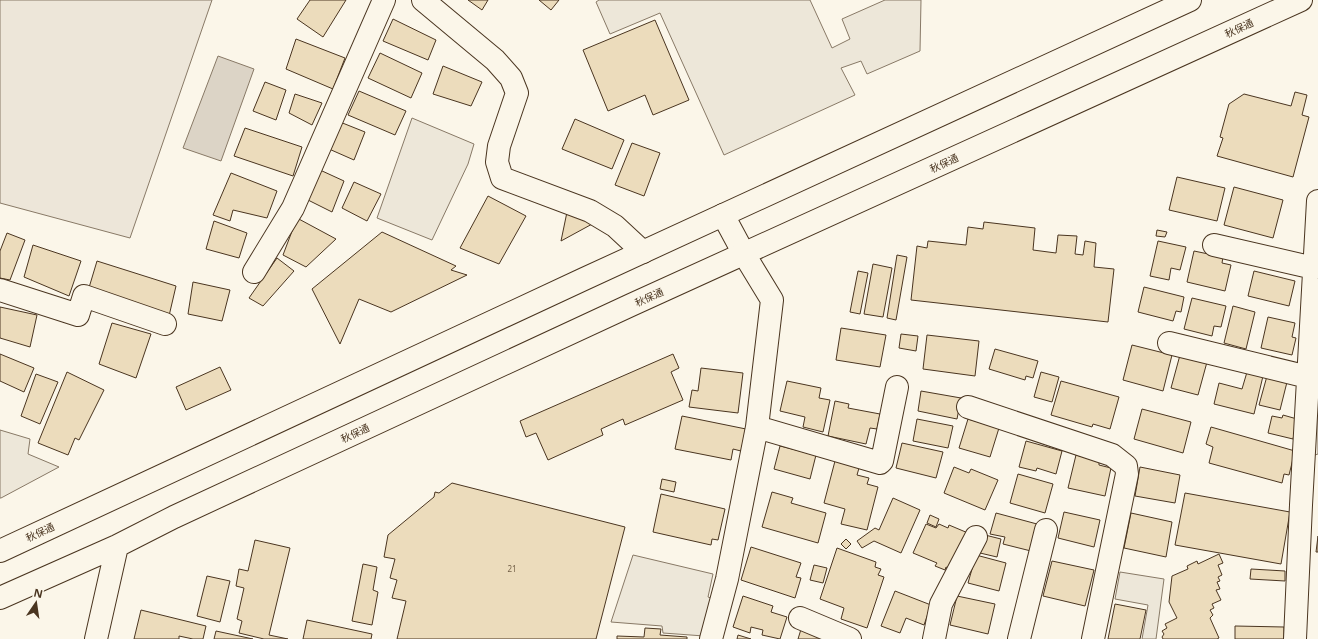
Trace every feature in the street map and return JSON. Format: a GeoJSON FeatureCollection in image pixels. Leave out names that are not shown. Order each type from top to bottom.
{"type":"FeatureCollection","features":[{"type":"Feature","properties":{"kind":"main road"},"geometry":{"type":"LineString","coordinates":[[254,272],[293,208],[384,0]]}},
{"type":"Feature","properties":{"kind":"main road"},"geometry":{"type":"LineString","coordinates":[[422,0],[495,60],[510,78],[517,93],[498,146],[497,162],[502,178],[590,211],[615,226],[643,252]]}},
{"type":"Feature","properties":{"kind":"main road","name":"秋保通"},"geometry":{"type":"LineString","coordinates":[[0,550],[1190,0]]}},
{"type":"Feature","properties":{"kind":"main road","name":"秋保通"},"geometry":{"type":"LineString","coordinates":[[0,598],[117,546],[181,514],[632,305],[1301,0]]}},
{"type":"Feature","properties":{"kind":"main road"},"geometry":{"type":"LineString","coordinates":[[1295,639],[1309,507],[1311,384],[1318,201]]}},
{"type":"Feature","properties":{"kind":"main road"},"geometry":{"type":"LineString","coordinates":[[711,639],[728,579],[757,427],[772,300],[744,254],[723,215]]}},
{"type":"Feature","properties":{"kind":"main road"},"geometry":{"type":"LineString","coordinates":[[1214,245],[1316,274]]}},
{"type":"Feature","properties":{"kind":"main road"},"geometry":{"type":"LineString","coordinates":[[0,290],[78,315],[84,296],[165,324]]}},
{"type":"Feature","properties":{"kind":"main road"},"geometry":{"type":"LineString","coordinates":[[1169,343],[1311,384]]}},
{"type":"Feature","properties":{"kind":"main road"},"geometry":{"type":"LineString","coordinates":[[757,427],[880,462],[882,461],[896,387]]}},
{"type":"Feature","properties":{"kind":"main road"},"geometry":{"type":"LineString","coordinates":[[968,407],[1112,454],[1126,466],[1126,474],[1093,639]]}},
{"type":"Feature","properties":{"kind":"main road"},"geometry":{"type":"LineString","coordinates":[[1019,639],[1046,530]]}},
{"type":"Feature","properties":{"kind":"main road"},"geometry":{"type":"LineString","coordinates":[[934,639],[940,604],[976,536]]}},
{"type":"Feature","properties":{"kind":"main road"},"geometry":{"type":"LineString","coordinates":[[96,639],[117,546]]}},
{"type":"Feature","properties":{"kind":"main road"},"geometry":{"type":"LineString","coordinates":[[800,618],[850,639]]}},
{"type":"Feature","properties":{"kind":"shaded area"},"geometry":{"type":"Polygon","coordinates":[[[0,0],[212,0],[130,238],[0,203],[0,0]]]}},
{"type":"Feature","properties":{"kind":"shaded area"},"geometry":{"type":"Polygon","coordinates":[[[599,0],[810,0],[832,48],[850,39],[842,19],[885,0],[921,0],[920,51],[867,74],[861,61],[841,68],[855,95],[724,155],[660,13],[610,34],[596,2],[599,0]]]}},
{"type":"Feature","properties":{"kind":"shaded area"},"geometry":{"type":"Polygon","coordinates":[[[218,56],[254,69],[221,161],[183,148],[218,56]]]}},
{"type":"Feature","properties":{"kind":"shaded area"},"geometry":{"type":"Polygon","coordinates":[[[412,118],[474,144],[468,164],[432,240],[377,218],[412,118]]]}},
{"type":"Feature","properties":{"kind":"shaded area"},"geometry":{"type":"Polygon","coordinates":[[[1315,398],[1318,398],[1318,454],[1312,456],[1315,398]]]}},
{"type":"Feature","properties":{"kind":"shaded area"},"geometry":{"type":"Polygon","coordinates":[[[0,430],[30,439],[28,454],[59,467],[0,498],[0,430]]]}},
{"type":"Feature","properties":{"kind":"shaded area"},"geometry":{"type":"Polygon","coordinates":[[[633,555],[713,574],[708,597],[714,599],[704,636],[663,633],[662,626],[611,622],[633,555]]]}},
{"type":"Feature","properties":{"kind":"shaded area"},"geometry":{"type":"Polygon","coordinates":[[[1120,572],[1164,579],[1156,639],[1142,639],[1148,605],[1115,599],[1120,572]]]}},
{"type":"Feature","properties":{"kind":"building"},"geometry":{"type":"Polygon","coordinates":[[[310,0],[346,0],[323,37],[297,19],[310,0]]]}},
{"type":"Feature","properties":{"kind":"building"},"geometry":{"type":"Polygon","coordinates":[[[468,0],[488,0],[482,10],[468,0]]]}},
{"type":"Feature","properties":{"kind":"building"},"geometry":{"type":"Polygon","coordinates":[[[539,0],[559,0],[551,10],[539,0]]]}},
{"type":"Feature","properties":{"kind":"building"},"geometry":{"type":"Polygon","coordinates":[[[393,19],[436,40],[428,60],[383,41],[393,19]]]}},
{"type":"Feature","properties":{"kind":"building"},"geometry":{"type":"Polygon","coordinates":[[[655,20],[689,100],[653,115],[645,95],[608,111],[583,50],[655,20]]]}},
{"type":"Feature","properties":{"kind":"building"},"geometry":{"type":"Polygon","coordinates":[[[296,39],[345,58],[333,89],[286,69],[296,39]]]}},
{"type":"Feature","properties":{"kind":"building"},"geometry":{"type":"Polygon","coordinates":[[[380,53],[422,73],[411,98],[368,78],[380,53]]]}},
{"type":"Feature","properties":{"kind":"building"},"geometry":{"type":"Polygon","coordinates":[[[443,66],[482,82],[471,106],[433,94],[443,66]]]}},
{"type":"Feature","properties":{"kind":"building"},"geometry":{"type":"Polygon","coordinates":[[[265,82],[286,90],[276,120],[253,111],[265,82]]]}},
{"type":"Feature","properties":{"kind":"building"},"geometry":{"type":"Polygon","coordinates":[[[359,91],[406,111],[395,135],[348,115],[359,91]]]}},
{"type":"Feature","properties":{"kind":"building"},"geometry":{"type":"Polygon","coordinates":[[[1295,92],[1307,95],[1302,115],[1309,117],[1293,177],[1217,156],[1223,138],[1220,137],[1229,104],[1244,94],[1291,106],[1295,92]]]}},
{"type":"Feature","properties":{"kind":"building"},"geometry":{"type":"Polygon","coordinates":[[[295,94],[322,103],[312,125],[289,113],[295,94]]]}},
{"type":"Feature","properties":{"kind":"building"},"geometry":{"type":"Polygon","coordinates":[[[575,119],[624,140],[612,169],[562,149],[575,119]]]}},
{"type":"Feature","properties":{"kind":"building"},"geometry":{"type":"Polygon","coordinates":[[[340,122],[365,132],[354,160],[329,149],[340,122]]]}},
{"type":"Feature","properties":{"kind":"building"},"geometry":{"type":"Polygon","coordinates":[[[245,128],[302,147],[293,176],[234,156],[245,128]]]}},
{"type":"Feature","properties":{"kind":"building"},"geometry":{"type":"Polygon","coordinates":[[[632,143],[660,153],[644,196],[615,185],[632,143]]]}},
{"type":"Feature","properties":{"kind":"building"},"geometry":{"type":"Polygon","coordinates":[[[320,170],[344,181],[332,212],[308,200],[320,170]]]}},
{"type":"Feature","properties":{"kind":"building"},"geometry":{"type":"Polygon","coordinates":[[[231,173],[277,191],[267,218],[233,210],[230,221],[213,215],[231,173]]]}},
{"type":"Feature","properties":{"kind":"building"},"geometry":{"type":"Polygon","coordinates":[[[1177,177],[1225,188],[1217,221],[1169,210],[1177,177]]]}},
{"type":"Feature","properties":{"kind":"building"},"geometry":{"type":"Polygon","coordinates":[[[354,182],[381,194],[367,221],[342,208],[354,182]]]}},
{"type":"Feature","properties":{"kind":"building"},"geometry":{"type":"Polygon","coordinates":[[[1234,187],[1283,200],[1273,238],[1224,225],[1234,187]]]}},
{"type":"Feature","properties":{"kind":"building"},"geometry":{"type":"Polygon","coordinates":[[[488,196],[526,216],[499,264],[460,248],[488,196]]]}},
{"type":"Feature","properties":{"kind":"building"},"geometry":{"type":"Polygon","coordinates":[[[567,212],[594,223],[561,241],[567,212]]]}},
{"type":"Feature","properties":{"kind":"building"},"geometry":{"type":"Polygon","coordinates":[[[297,218],[336,239],[306,267],[283,255],[297,218]]]}},
{"type":"Feature","properties":{"kind":"building"},"geometry":{"type":"Polygon","coordinates":[[[214,221],[247,233],[239,258],[206,249],[214,221]]]}},
{"type":"Feature","properties":{"kind":"building"},"geometry":{"type":"Polygon","coordinates":[[[984,222],[1035,228],[1033,250],[1056,253],[1058,235],[1077,236],[1075,254],[1083,255],[1085,241],[1096,243],[1094,267],[1114,269],[1108,322],[911,300],[917,246],[927,248],[928,241],[966,245],[968,227],[983,229],[984,222]]]}},
{"type":"Feature","properties":{"kind":"building"},"geometry":{"type":"Polygon","coordinates":[[[1157,230],[1167,232],[1165,237],[1156,236],[1157,230]]]}},
{"type":"Feature","properties":{"kind":"building"},"geometry":{"type":"Polygon","coordinates":[[[382,232],[456,266],[451,270],[467,275],[391,312],[359,299],[340,344],[312,289],[382,232]]]}},
{"type":"Feature","properties":{"kind":"building"},"geometry":{"type":"Polygon","coordinates":[[[7,233],[25,240],[10,280],[0,278],[0,251],[7,233]]]}},
{"type":"Feature","properties":{"kind":"building"},"geometry":{"type":"Polygon","coordinates":[[[1158,241],[1186,247],[1180,270],[1171,268],[1169,280],[1150,276],[1158,241]]]}},
{"type":"Feature","properties":{"kind":"building"},"geometry":{"type":"Polygon","coordinates":[[[33,245],[81,261],[69,296],[24,277],[33,245]]]}},
{"type":"Feature","properties":{"kind":"building"},"geometry":{"type":"Polygon","coordinates":[[[1194,251],[1223,257],[1222,263],[1231,265],[1225,291],[1187,282],[1194,251]]]}},
{"type":"Feature","properties":{"kind":"building"},"geometry":{"type":"Polygon","coordinates":[[[897,255],[907,257],[896,320],[887,318],[897,255]]]}},
{"type":"Feature","properties":{"kind":"building"},"geometry":{"type":"Polygon","coordinates":[[[277,258],[294,271],[263,306],[249,298],[277,258]]]}},
{"type":"Feature","properties":{"kind":"building"},"geometry":{"type":"Polygon","coordinates":[[[97,261],[176,286],[169,316],[88,291],[97,261]]]}},
{"type":"Feature","properties":{"kind":"building"},"geometry":{"type":"Polygon","coordinates":[[[873,264],[892,268],[883,317],[864,314],[873,264]]]}},
{"type":"Feature","properties":{"kind":"building"},"geometry":{"type":"Polygon","coordinates":[[[858,271],[868,273],[860,314],[850,312],[858,271]]]}},
{"type":"Feature","properties":{"kind":"building"},"geometry":{"type":"Polygon","coordinates":[[[1254,271],[1295,281],[1289,306],[1248,296],[1254,271]]]}},
{"type":"Feature","properties":{"kind":"building"},"geometry":{"type":"Polygon","coordinates":[[[193,282],[230,290],[222,321],[188,314],[193,282]]]}},
{"type":"Feature","properties":{"kind":"building"},"geometry":{"type":"Polygon","coordinates":[[[1144,287],[1184,297],[1181,312],[1176,311],[1173,321],[1138,312],[1144,287]]]}},
{"type":"Feature","properties":{"kind":"building"},"geometry":{"type":"Polygon","coordinates":[[[1192,298],[1226,306],[1221,327],[1214,326],[1212,336],[1184,329],[1192,298]]]}},
{"type":"Feature","properties":{"kind":"building"},"geometry":{"type":"Polygon","coordinates":[[[1233,306],[1255,312],[1246,349],[1224,343],[1233,306]]]}},
{"type":"Feature","properties":{"kind":"building"},"geometry":{"type":"Polygon","coordinates":[[[0,307],[37,315],[30,347],[0,338],[0,307]]]}},
{"type":"Feature","properties":{"kind":"building"},"geometry":{"type":"Polygon","coordinates":[[[1268,317],[1295,323],[1292,337],[1296,338],[1292,355],[1261,348],[1268,317]]]}},
{"type":"Feature","properties":{"kind":"building"},"geometry":{"type":"Polygon","coordinates":[[[112,323],[151,334],[136,378],[99,364],[112,323]]]}},
{"type":"Feature","properties":{"kind":"building"},"geometry":{"type":"Polygon","coordinates":[[[841,328],[886,335],[880,367],[836,360],[841,328]]]}},
{"type":"Feature","properties":{"kind":"building"},"geometry":{"type":"Polygon","coordinates":[[[901,334],[918,336],[916,351],[899,348],[901,334]]]}},
{"type":"Feature","properties":{"kind":"building"},"geometry":{"type":"Polygon","coordinates":[[[927,335],[979,341],[975,376],[923,369],[927,335]]]}},
{"type":"Feature","properties":{"kind":"building"},"geometry":{"type":"Polygon","coordinates":[[[1132,345],[1172,355],[1163,391],[1123,380],[1132,345]]]}},
{"type":"Feature","properties":{"kind":"building"},"geometry":{"type":"Polygon","coordinates":[[[995,349],[1038,361],[1033,378],[1026,376],[1025,380],[989,369],[995,349]]]}},
{"type":"Feature","properties":{"kind":"building"},"geometry":{"type":"Polygon","coordinates":[[[0,354],[34,368],[24,392],[0,381],[0,354]]]}},
{"type":"Feature","properties":{"kind":"building"},"geometry":{"type":"Polygon","coordinates":[[[673,354],[679,368],[671,372],[683,400],[625,425],[623,419],[601,429],[603,435],[548,460],[536,433],[526,437],[520,421],[673,354]]]}},
{"type":"Feature","properties":{"kind":"building"},"geometry":{"type":"Polygon","coordinates":[[[1180,355],[1207,362],[1198,395],[1171,388],[1180,355]]]}},
{"type":"Feature","properties":{"kind":"building"},"geometry":{"type":"Polygon","coordinates":[[[220,367],[231,390],[186,410],[176,387],[220,367]]]}},
{"type":"Feature","properties":{"kind":"building"},"geometry":{"type":"Polygon","coordinates":[[[701,368],[743,373],[738,413],[689,407],[692,390],[698,391],[701,368]]]}},
{"type":"Feature","properties":{"kind":"building"},"geometry":{"type":"Polygon","coordinates":[[[67,372],[104,390],[79,440],[75,438],[68,455],[38,443],[67,372]]]}},
{"type":"Feature","properties":{"kind":"building"},"geometry":{"type":"Polygon","coordinates":[[[1041,372],[1059,377],[1052,402],[1034,397],[1041,372]]]}},
{"type":"Feature","properties":{"kind":"building"},"geometry":{"type":"Polygon","coordinates":[[[1247,372],[1263,376],[1254,414],[1214,404],[1219,383],[1242,389],[1247,372]]]}},
{"type":"Feature","properties":{"kind":"building"},"geometry":{"type":"Polygon","coordinates":[[[36,374],[58,382],[40,424],[21,416],[36,374]]]}},
{"type":"Feature","properties":{"kind":"building"},"geometry":{"type":"Polygon","coordinates":[[[1267,376],[1287,382],[1280,410],[1259,405],[1267,376]]]}},
{"type":"Feature","properties":{"kind":"building"},"geometry":{"type":"Polygon","coordinates":[[[787,381],[821,388],[819,398],[830,400],[823,432],[803,427],[805,417],[780,411],[787,381]]]}},
{"type":"Feature","properties":{"kind":"building"},"geometry":{"type":"Polygon","coordinates":[[[1061,381],[1119,397],[1110,429],[1093,424],[1092,427],[1051,415],[1061,381]]]}},
{"type":"Feature","properties":{"kind":"building"},"geometry":{"type":"Polygon","coordinates":[[[921,391],[961,398],[957,419],[918,411],[921,391]]]}},
{"type":"Feature","properties":{"kind":"building"},"geometry":{"type":"Polygon","coordinates":[[[835,401],[849,404],[848,408],[880,414],[877,429],[870,428],[866,444],[828,436],[835,401]]]}},
{"type":"Feature","properties":{"kind":"building"},"geometry":{"type":"Polygon","coordinates":[[[1142,409],[1191,422],[1183,453],[1134,439],[1142,409]]]}},
{"type":"Feature","properties":{"kind":"building"},"geometry":{"type":"Polygon","coordinates":[[[1283,415],[1297,419],[1293,439],[1268,433],[1272,416],[1282,418],[1283,415]]]}},
{"type":"Feature","properties":{"kind":"building"},"geometry":{"type":"Polygon","coordinates":[[[682,416],[746,429],[741,451],[733,449],[731,460],[675,449],[682,416]]]}},
{"type":"Feature","properties":{"kind":"building"},"geometry":{"type":"Polygon","coordinates":[[[917,419],[953,426],[948,448],[913,441],[917,419]]]}},
{"type":"Feature","properties":{"kind":"building"},"geometry":{"type":"Polygon","coordinates":[[[968,419],[999,428],[990,457],[959,448],[968,419]]]}},
{"type":"Feature","properties":{"kind":"building"},"geometry":{"type":"Polygon","coordinates":[[[1211,427],[1295,451],[1289,475],[1284,474],[1282,483],[1209,463],[1213,447],[1206,444],[1211,427]]]}},
{"type":"Feature","properties":{"kind":"building"},"geometry":{"type":"Polygon","coordinates":[[[1026,441],[1062,451],[1056,474],[1037,468],[1036,471],[1019,467],[1026,441]]]}},
{"type":"Feature","properties":{"kind":"building"},"geometry":{"type":"Polygon","coordinates":[[[902,443],[943,452],[936,478],[896,468],[902,443]]]}},
{"type":"Feature","properties":{"kind":"building"},"geometry":{"type":"Polygon","coordinates":[[[780,446],[816,455],[810,479],[774,469],[780,446]]]}},
{"type":"Feature","properties":{"kind":"building"},"geometry":{"type":"Polygon","coordinates":[[[1076,455],[1099,461],[1099,465],[1111,468],[1105,496],[1068,488],[1076,455]]]}},
{"type":"Feature","properties":{"kind":"building"},"geometry":{"type":"Polygon","coordinates":[[[835,461],[859,468],[857,475],[869,478],[867,484],[878,487],[867,530],[841,524],[845,509],[824,503],[835,461]]]}},
{"type":"Feature","properties":{"kind":"building"},"geometry":{"type":"Polygon","coordinates":[[[954,467],[969,473],[971,469],[998,480],[985,510],[944,493],[954,467]]]}},
{"type":"Feature","properties":{"kind":"building"},"geometry":{"type":"Polygon","coordinates":[[[1140,467],[1180,475],[1175,503],[1135,496],[1140,467]]]}},
{"type":"Feature","properties":{"kind":"building"},"geometry":{"type":"Polygon","coordinates":[[[1018,474],[1053,484],[1045,513],[1010,503],[1018,474]]]}},
{"type":"Feature","properties":{"kind":"building"},"geometry":{"type":"Polygon","coordinates":[[[662,479],[676,482],[674,492],[660,489],[662,479]]]}},
{"type":"Feature","properties":{"kind":"building"},"geometry":{"type":"Polygon","coordinates":[[[452,483],[625,527],[596,639],[397,639],[406,601],[392,598],[397,580],[390,578],[395,559],[384,557],[388,535],[434,497],[435,492],[439,493],[452,483]]]}},
{"type":"Feature","properties":{"kind":"building"},"geometry":{"type":"Polygon","coordinates":[[[772,492],[793,498],[791,503],[826,513],[818,543],[762,527],[772,492]]]}},
{"type":"Feature","properties":{"kind":"building"},"geometry":{"type":"Polygon","coordinates":[[[1185,493],[1290,512],[1281,564],[1175,545],[1185,493]]]}},
{"type":"Feature","properties":{"kind":"building"},"geometry":{"type":"Polygon","coordinates":[[[661,494],[725,509],[718,540],[712,539],[711,545],[653,532],[661,494]]]}},
{"type":"Feature","properties":{"kind":"building"},"geometry":{"type":"Polygon","coordinates":[[[893,498],[920,510],[901,553],[874,541],[862,548],[857,541],[875,528],[879,530],[893,498]]]}},
{"type":"Feature","properties":{"kind":"building"},"geometry":{"type":"Polygon","coordinates":[[[1064,512],[1100,520],[1094,547],[1058,538],[1064,512]]]}},
{"type":"Feature","properties":{"kind":"building"},"geometry":{"type":"Polygon","coordinates":[[[996,513],[1037,524],[1031,551],[1003,544],[1005,537],[990,534],[996,513]]]}},
{"type":"Feature","properties":{"kind":"building"},"geometry":{"type":"Polygon","coordinates":[[[1131,513],[1172,522],[1166,557],[1124,548],[1131,513]]]}},
{"type":"Feature","properties":{"kind":"building"},"geometry":{"type":"Polygon","coordinates":[[[930,515],[939,519],[936,527],[927,523],[930,515]]]}},
{"type":"Feature","properties":{"kind":"building"},"geometry":{"type":"Polygon","coordinates":[[[926,524],[936,528],[939,524],[948,528],[949,525],[968,533],[952,570],[946,567],[945,570],[935,566],[937,563],[913,553],[926,524]]]}},
{"type":"Feature","properties":{"kind":"building"},"geometry":{"type":"Polygon","coordinates":[[[985,535],[1001,539],[997,557],[980,553],[985,535]]]}},
{"type":"Feature","properties":{"kind":"building"},"geometry":{"type":"Polygon","coordinates":[[[1318,536],[1318,552],[1316,552],[1318,536]]]}},
{"type":"Feature","properties":{"kind":"building"},"geometry":{"type":"Polygon","coordinates":[[[846,539],[851,544],[846,549],[841,544],[846,539]]]}},
{"type":"Feature","properties":{"kind":"building"},"geometry":{"type":"Polygon","coordinates":[[[255,540],[290,548],[269,635],[288,639],[264,639],[239,633],[242,621],[237,619],[244,588],[236,586],[239,569],[248,571],[255,540]]]}},
{"type":"Feature","properties":{"kind":"building"},"geometry":{"type":"Polygon","coordinates":[[[751,547],[801,563],[796,577],[801,578],[795,598],[741,580],[751,547]]]}},
{"type":"Feature","properties":{"kind":"building"},"geometry":{"type":"Polygon","coordinates":[[[837,548],[876,562],[875,567],[881,569],[878,575],[884,577],[867,628],[841,619],[844,608],[820,599],[837,548]]]}},
{"type":"Feature","properties":{"kind":"building"},"geometry":{"type":"Polygon","coordinates":[[[1219,554],[1223,563],[1218,565],[1222,575],[1218,577],[1220,581],[1217,582],[1220,589],[1216,590],[1221,600],[1212,604],[1214,608],[1210,610],[1213,615],[1210,618],[1219,638],[1163,639],[1162,637],[1164,634],[1162,631],[1167,628],[1165,624],[1177,618],[1169,602],[1172,576],[1188,569],[1187,566],[1197,561],[1198,564],[1219,554]]]}},
{"type":"Feature","properties":{"kind":"building"},"geometry":{"type":"Polygon","coordinates":[[[976,555],[1006,563],[999,591],[968,583],[976,555]]]}},
{"type":"Feature","properties":{"kind":"building"},"geometry":{"type":"Polygon","coordinates":[[[1052,561],[1094,570],[1085,606],[1043,596],[1052,561]]]}},
{"type":"Feature","properties":{"kind":"building"},"geometry":{"type":"Polygon","coordinates":[[[363,564],[377,567],[373,590],[378,592],[372,625],[352,621],[363,564]]]}},
{"type":"Feature","properties":{"kind":"building"},"geometry":{"type":"Polygon","coordinates":[[[814,565],[827,568],[823,583],[810,580],[814,565]]]}},
{"type":"Feature","properties":{"kind":"building"},"geometry":{"type":"Polygon","coordinates":[[[1251,569],[1285,571],[1285,581],[1250,579],[1251,569]]]}},
{"type":"Feature","properties":{"kind":"building"},"geometry":{"type":"Polygon","coordinates":[[[207,576],[230,581],[220,622],[197,616],[207,576]]]}},
{"type":"Feature","properties":{"kind":"building"},"geometry":{"type":"Polygon","coordinates":[[[895,591],[931,605],[924,625],[906,618],[900,633],[881,626],[895,591]]]}},
{"type":"Feature","properties":{"kind":"building"},"geometry":{"type":"Polygon","coordinates":[[[743,596],[773,606],[771,612],[787,617],[780,639],[762,635],[763,630],[751,627],[750,633],[733,627],[743,596]]]}},
{"type":"Feature","properties":{"kind":"building"},"geometry":{"type":"Polygon","coordinates":[[[957,596],[995,604],[988,634],[950,625],[957,596]]]}},
{"type":"Feature","properties":{"kind":"building"},"geometry":{"type":"Polygon","coordinates":[[[1115,604],[1146,610],[1140,639],[1108,639],[1115,604]]]}},
{"type":"Feature","properties":{"kind":"building"},"geometry":{"type":"Polygon","coordinates":[[[141,610],[206,626],[203,639],[193,639],[179,636],[179,639],[134,639],[141,610]]]}},
{"type":"Feature","properties":{"kind":"building"},"geometry":{"type":"Polygon","coordinates":[[[307,620],[372,634],[371,639],[303,639],[307,620]]]}},
{"type":"Feature","properties":{"kind":"building"},"geometry":{"type":"Polygon","coordinates":[[[802,626],[830,639],[798,639],[802,626]]]}},
{"type":"Feature","properties":{"kind":"building"},"geometry":{"type":"Polygon","coordinates":[[[1235,626],[1284,627],[1284,639],[1235,639],[1235,626]]]}},
{"type":"Feature","properties":{"kind":"building"},"geometry":{"type":"Polygon","coordinates":[[[645,628],[661,629],[660,635],[687,637],[687,639],[617,639],[617,636],[644,637],[645,628]]]}},
{"type":"Feature","properties":{"kind":"building"},"geometry":{"type":"Polygon","coordinates":[[[216,631],[253,639],[214,639],[216,631]]]}},
{"type":"Feature","properties":{"kind":"building"},"geometry":{"type":"Polygon","coordinates":[[[738,635],[751,639],[737,639],[738,635]]]}}]}
